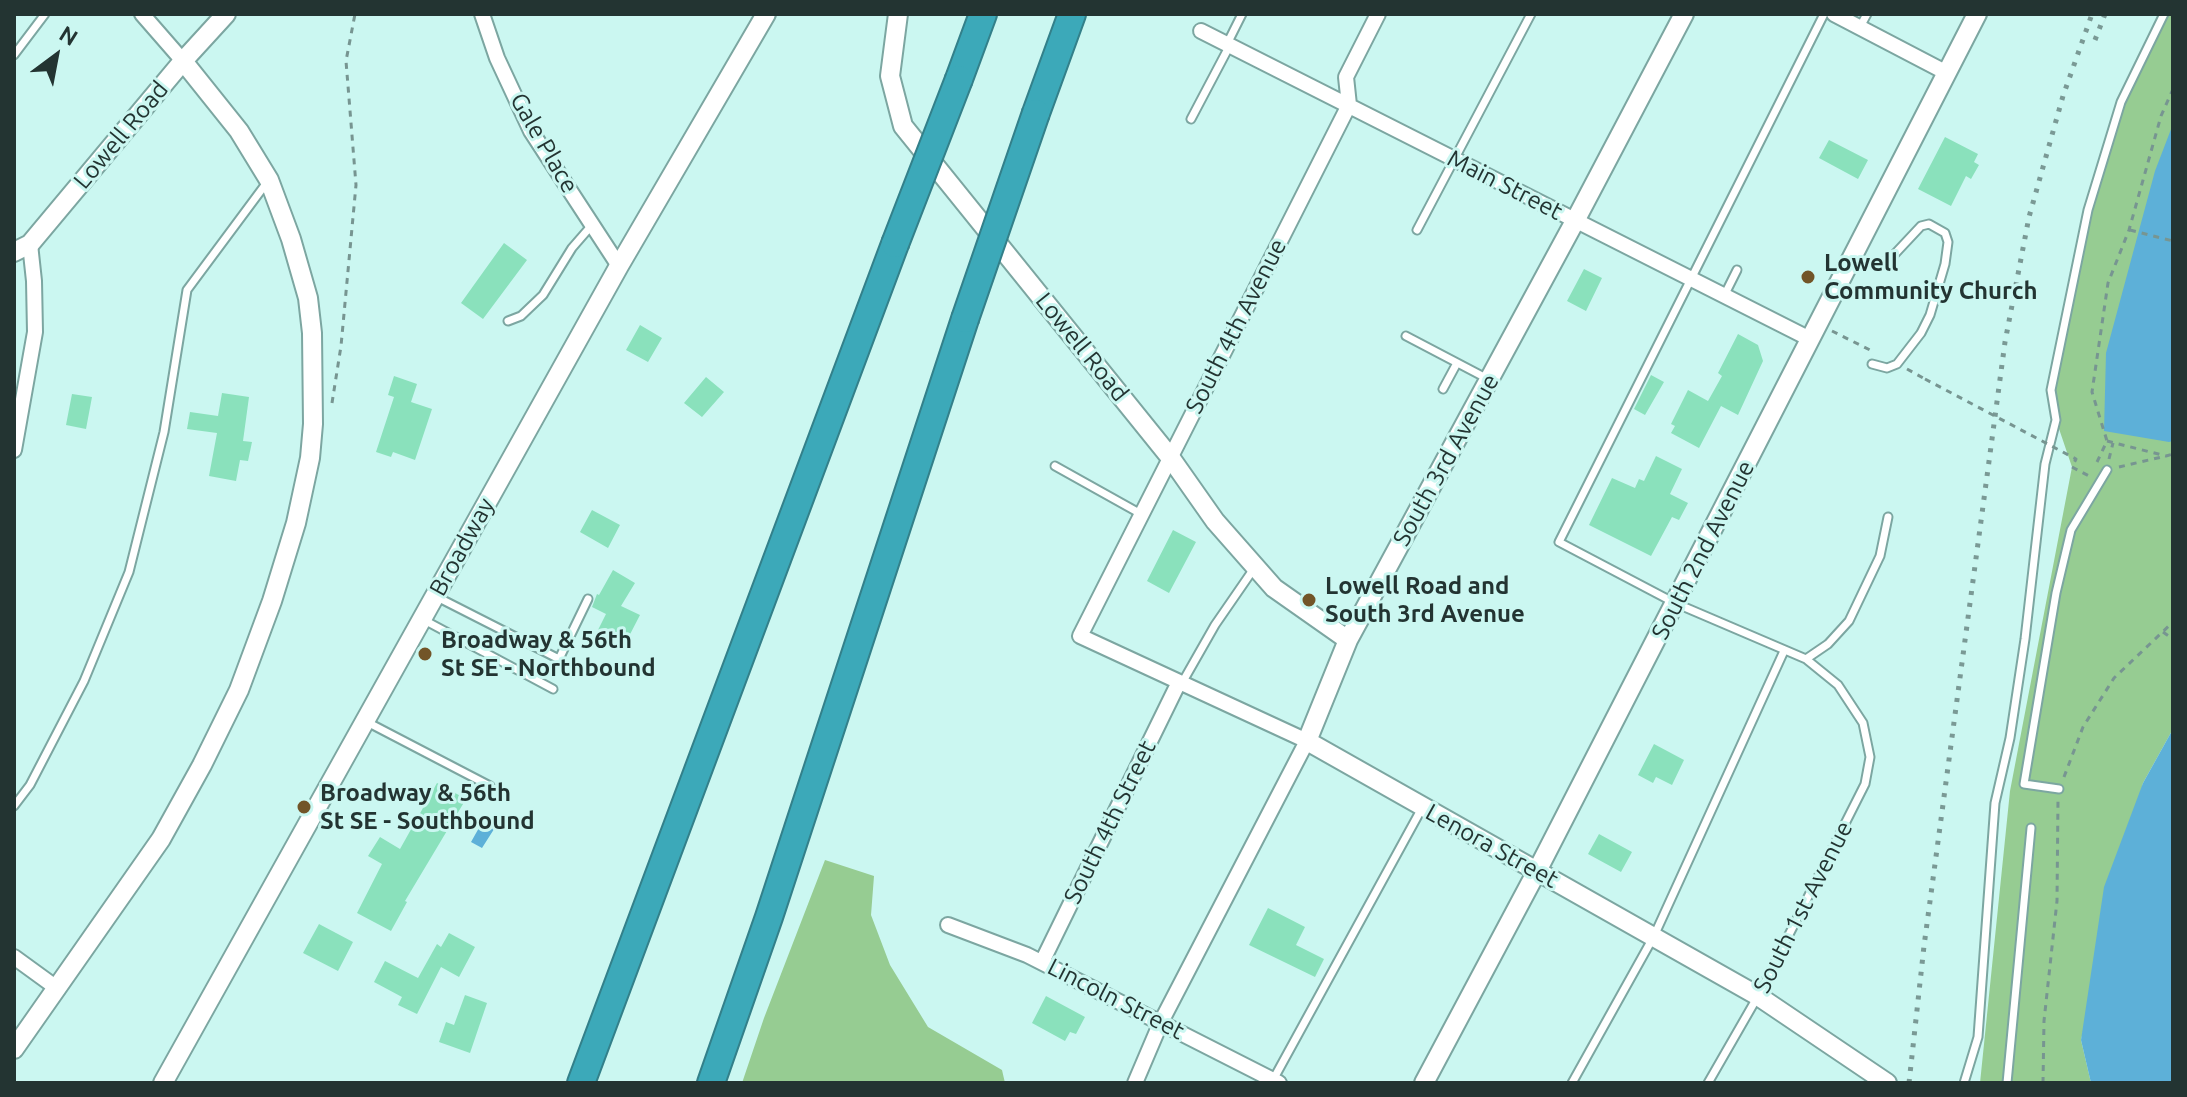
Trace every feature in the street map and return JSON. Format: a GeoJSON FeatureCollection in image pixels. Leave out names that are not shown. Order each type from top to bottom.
{"type":"FeatureCollection","features":[{"type":"Feature","properties":{"kind":"highway"},"geometry":{"type":"LineString","coordinates":[[581,1083],[983,14]]}},
{"type":"Feature","properties":{"kind":"highway"},"geometry":{"type":"LineString","coordinates":[[711,1083],[774,902],[965,319],[1072,14]]}},
{"type":"Feature","properties":{"kind":"street"},"geometry":{"type":"LineString","coordinates":[[14,1049],[161,839],[202,765],[239,690],[272,601],[296,523],[310,458],[314,374],[308,298],[269,180],[239,131],[142,14]]}},
{"type":"Feature","properties":{"kind":"street","name":"Lowell Road"},"geometry":{"type":"LineString","coordinates":[[22,248],[226,14]]}},
{"type":"Feature","properties":{"kind":"street","name":"Gale Place"},"geometry":{"type":"LineString","coordinates":[[482,14],[497,58],[531,131],[619,266]]}},
{"type":"Feature","properties":{"kind":"street","name":"Broadway"},"geometry":{"type":"LineString","coordinates":[[163,1083],[619,266],[766,14]]}},
{"type":"Feature","properties":{"kind":"street","name":"Lowell Road"},"geometry":{"type":"LineString","coordinates":[[898,14],[890,76],[903,126],[1170,457],[1215,521],[1274,588],[1348,640]]}},
{"type":"Feature","properties":{"kind":"street","name":"South 4th Avenue"},"geometry":{"type":"LineString","coordinates":[[1080,636],[1349,105],[1346,77],[1378,14]]}},
{"type":"Feature","properties":{"kind":"street","name":"South 3rd Avenue"},"geometry":{"type":"LineString","coordinates":[[1135,1083],[1161,1022],[1307,741],[1348,640],[1684,14]]}},
{"type":"Feature","properties":{"kind":"street"},"geometry":{"type":"LineString","coordinates":[[1834,14],[1863,21],[1947,73]]}},
{"type":"Feature","properties":{"kind":"street","name":"South 2nd Avenue"},"geometry":{"type":"LineString","coordinates":[[1424,1083],[1537,871],[1977,14]]}},
{"type":"Feature","properties":{"kind":"street","name":"Main Street"},"geometry":{"type":"LineString","coordinates":[[1201,31],[1810,339]]}},
{"type":"Feature","properties":{"kind":"street"},"geometry":{"type":"LineString","coordinates":[[14,446],[35,332],[34,281],[22,248]]}},
{"type":"Feature","properties":{"kind":"street","name":"Lenora Street"},"geometry":{"type":"LineString","coordinates":[[1080,636],[1307,741],[1758,996],[1877,1080]]}},
{"type":"Feature","properties":{"kind":"street","name":"South 4th Street"},"geometry":{"type":"LineString","coordinates":[[1042,962],[1180,683]]}},
{"type":"Feature","properties":{"kind":"street","name":"Lincoln Street"},"geometry":{"type":"LineString","coordinates":[[948,925],[1042,962],[1276,1082]]}},
{"type":"Feature","properties":{"kind":"street"},"geometry":{"type":"LineString","coordinates":[[14,957],[58,989]]}},
{"type":"Feature","properties":{"kind":"lane"},"geometry":{"type":"LineString","coordinates":[[14,55],[45,14]]}},
{"type":"Feature","properties":{"kind":"lane"},"geometry":{"type":"LineString","coordinates":[[1191,119],[1242,14]]}},
{"type":"Feature","properties":{"kind":"lane"},"geometry":{"type":"LineString","coordinates":[[1417,230],[1531,14]]}},
{"type":"Feature","properties":{"kind":"lane"},"geometry":{"type":"LineString","coordinates":[[1824,14],[1559,542],[1675,603],[1806,659],[1828,644],[1849,621],[1880,556],[1888,517]]}},
{"type":"Feature","properties":{"kind":"lane"},"geometry":{"type":"LineString","coordinates":[[1964,1083],[1978,1037],[1995,803],[2010,738],[2045,464],[2056,420],[2051,390],[2088,210],[2121,102],[2164,14]]}},
{"type":"Feature","properties":{"kind":"lane"},"geometry":{"type":"LineString","coordinates":[[14,806],[30,785],[84,681],[129,572],[164,432],[187,290],[269,180]]}},
{"type":"Feature","properties":{"kind":"lane"},"geometry":{"type":"LineString","coordinates":[[1852,258],[1885,262],[1921,226],[1929,224],[1945,233],[1948,242],[1930,315],[1921,333],[1897,364],[1887,368],[1872,364]]}},
{"type":"Feature","properties":{"kind":"lane"},"geometry":{"type":"LineString","coordinates":[[508,321],[521,316],[543,295],[572,248],[592,225]]}},
{"type":"Feature","properties":{"kind":"lane"},"geometry":{"type":"LineString","coordinates":[[1724,296],[1737,270]]}},
{"type":"Feature","properties":{"kind":"lane"},"geometry":{"type":"LineString","coordinates":[[1406,336],[1489,380]]}},
{"type":"Feature","properties":{"kind":"lane"},"geometry":{"type":"LineString","coordinates":[[1443,389],[1457,363]]}},
{"type":"Feature","properties":{"kind":"lane"},"geometry":{"type":"LineString","coordinates":[[1055,466],[1141,514]]}},
{"type":"Feature","properties":{"kind":"lane"},"geometry":{"type":"LineString","coordinates":[[2059,789],[2024,784],[2056,593],[2071,530],[2107,470]]}},
{"type":"Feature","properties":{"kind":"lane"},"geometry":{"type":"LineString","coordinates":[[1180,683],[1255,566]]}},
{"type":"Feature","properties":{"kind":"lane"},"geometry":{"type":"LineString","coordinates":[[435,596],[559,659],[588,599]]}},
{"type":"Feature","properties":{"kind":"lane"},"geometry":{"type":"LineString","coordinates":[[422,619],[553,689]]}},
{"type":"Feature","properties":{"kind":"lane"},"geometry":{"type":"LineString","coordinates":[[1572,1083],[1654,936],[1784,651]]}},
{"type":"Feature","properties":{"kind":"lane","name":"South 1st Avenue"},"geometry":{"type":"LineString","coordinates":[[1708,1083],[1758,996],[1865,784],[1870,757],[1863,723],[1838,685],[1806,659]]}},
{"type":"Feature","properties":{"kind":"lane"},"geometry":{"type":"LineString","coordinates":[[365,721],[490,786]]}},
{"type":"Feature","properties":{"kind":"lane"},"geometry":{"type":"LineString","coordinates":[[1276,1082],[1423,807]]}},
{"type":"Feature","properties":{"kind":"lane"},"geometry":{"type":"LineString","coordinates":[[2007,1083],[2031,828]]}},
{"type":"Feature","properties":{"kind":"path"},"geometry":{"type":"LineString","coordinates":[[331,407],[342,334],[356,185],[346,61],[355,14]]}},
{"type":"Feature","properties":{"kind":"path"},"geometry":{"type":"LineString","coordinates":[[2095,465],[2107,441],[2092,392],[2108,283],[2129,230],[2161,116],[2173,89]]}},
{"type":"Feature","properties":{"kind":"path"},"geometry":{"type":"LineString","coordinates":[[2129,230],[2173,241]]}},
{"type":"Feature","properties":{"kind":"path"},"geometry":{"type":"LineString","coordinates":[[1925,379],[2076,459],[2072,467],[2089,476]]}},
{"type":"Feature","properties":{"kind":"path"},"geometry":{"type":"LineString","coordinates":[[2107,441],[2166,456]]}},
{"type":"Feature","properties":{"kind":"path"},"geometry":{"type":"LineString","coordinates":[[2107,470],[2173,454]]}},
{"type":"Feature","properties":{"kind":"path"},"geometry":{"type":"LineString","coordinates":[[2043,1083],[2044,1021],[2057,901],[2059,789],[2083,727],[2114,678],[2173,622]]}},
{"type":"Feature","properties":{"kind":"path"},"geometry":{"type":"LineString","coordinates":[[2163,632],[2173,639]]}},
{"type":"Feature","properties":{"kind":"green space"},"geometry":{"type":"Polygon","coordinates":[[[2164,14],[2173,14],[2173,729],[2143,783],[2081,1040],[2091,1083],[1980,1083],[2010,791],[2072,467],[2056,420],[2051,390],[2088,210],[2121,102],[2164,14]]]}},
{"type":"Feature","properties":{"kind":"green space"},"geometry":{"type":"Polygon","coordinates":[[[825,860],[874,876],[871,915],[890,965],[928,1027],[1002,1070],[1005,1083],[742,1083],[825,860]]]}},
{"type":"Feature","properties":{"kind":"water"},"geometry":{"type":"Polygon","coordinates":[[[2173,124],[2173,441],[2169,442],[2104,431],[2106,353],[2155,171],[2173,124]]]}},
{"type":"Feature","properties":{"kind":"water"},"geometry":{"type":"Polygon","coordinates":[[[2173,729],[2173,1083],[2091,1083],[2081,1040],[2104,887],[2143,783],[2173,729]]]}},
{"type":"Feature","properties":{"kind":"water"},"geometry":{"type":"Polygon","coordinates":[[[484,819],[496,826],[482,848],[471,842],[484,819]]]}},
{"type":"Feature","properties":{"kind":"building"},"geometry":{"type":"Polygon","coordinates":[[[1945,137],[1978,154],[1974,162],[1979,165],[1971,179],[1966,176],[1951,206],[1918,189],[1945,137]]]}},
{"type":"Feature","properties":{"kind":"building"},"geometry":{"type":"Polygon","coordinates":[[[1829,140],[1868,160],[1858,179],[1819,158],[1829,140]]]}},
{"type":"Feature","properties":{"kind":"building"},"geometry":{"type":"Polygon","coordinates":[[[504,243],[527,260],[483,319],[461,303],[504,243]]]}},
{"type":"Feature","properties":{"kind":"building"},"geometry":{"type":"Polygon","coordinates":[[[1584,269],[1602,278],[1586,311],[1567,301],[1584,269]]]}},
{"type":"Feature","properties":{"kind":"building"},"geometry":{"type":"Polygon","coordinates":[[[640,325],[662,338],[648,362],[626,350],[640,325]]]}},
{"type":"Feature","properties":{"kind":"building"},"geometry":{"type":"Polygon","coordinates":[[[1738,334],[1758,345],[1763,361],[1738,415],[1721,406],[1699,448],[1671,433],[1675,426],[1671,424],[1688,390],[1708,401],[1722,376],[1718,373],[1738,334]]]}},
{"type":"Feature","properties":{"kind":"building"},"geometry":{"type":"Polygon","coordinates":[[[1651,375],[1664,382],[1645,415],[1634,409],[1651,375]]]}},
{"type":"Feature","properties":{"kind":"building"},"geometry":{"type":"Polygon","coordinates":[[[394,376],[417,384],[411,402],[432,409],[415,460],[393,452],[391,457],[376,452],[394,397],[388,395],[394,376]]]}},
{"type":"Feature","properties":{"kind":"building"},"geometry":{"type":"Polygon","coordinates":[[[706,377],[724,392],[702,417],[684,403],[706,377]]]}},
{"type":"Feature","properties":{"kind":"building"},"geometry":{"type":"Polygon","coordinates":[[[222,393],[249,397],[243,441],[252,442],[248,461],[240,460],[236,481],[209,476],[217,433],[187,429],[190,412],[218,416],[222,393]]]}},
{"type":"Feature","properties":{"kind":"building"},"geometry":{"type":"Polygon","coordinates":[[[72,394],[92,397],[86,429],[66,425],[72,394]]]}},
{"type":"Feature","properties":{"kind":"building"},"geometry":{"type":"Polygon","coordinates":[[[1656,456],[1682,469],[1670,494],[1688,503],[1679,520],[1672,517],[1651,556],[1589,525],[1612,478],[1635,488],[1639,479],[1644,481],[1656,456]]]}},
{"type":"Feature","properties":{"kind":"building"},"geometry":{"type":"Polygon","coordinates":[[[592,510],[620,525],[608,548],[580,532],[592,510]]]}},
{"type":"Feature","properties":{"kind":"building"},"geometry":{"type":"Polygon","coordinates":[[[1173,530],[1196,542],[1169,593],[1147,581],[1173,530]]]}},
{"type":"Feature","properties":{"kind":"building"},"geometry":{"type":"Polygon","coordinates":[[[613,570],[635,583],[621,606],[640,615],[625,644],[598,630],[606,614],[592,607],[613,570]]]}},
{"type":"Feature","properties":{"kind":"building"},"geometry":{"type":"Polygon","coordinates":[[[1654,744],[1684,760],[1672,785],[1656,777],[1653,783],[1638,775],[1654,744]]]}},
{"type":"Feature","properties":{"kind":"building"},"geometry":{"type":"Polygon","coordinates":[[[437,783],[466,799],[405,901],[391,931],[357,913],[382,864],[368,856],[380,837],[400,849],[437,783]]]}},
{"type":"Feature","properties":{"kind":"building"},"geometry":{"type":"Polygon","coordinates":[[[1599,834],[1632,852],[1621,872],[1588,854],[1599,834]]]}},
{"type":"Feature","properties":{"kind":"building"},"geometry":{"type":"Polygon","coordinates":[[[1268,908],[1305,927],[1296,945],[1324,959],[1315,977],[1249,945],[1268,908]]]}},
{"type":"Feature","properties":{"kind":"building"},"geometry":{"type":"Polygon","coordinates":[[[319,924],[353,942],[338,971],[303,953],[319,924]]]}},
{"type":"Feature","properties":{"kind":"building"},"geometry":{"type":"Polygon","coordinates":[[[449,933],[475,947],[459,977],[441,967],[417,1014],[398,1005],[402,997],[374,982],[385,961],[418,978],[437,944],[441,947],[449,933]]]}},
{"type":"Feature","properties":{"kind":"building"},"geometry":{"type":"Polygon","coordinates":[[[465,995],[487,1003],[470,1053],[439,1042],[446,1022],[454,1025],[465,995]]]}},
{"type":"Feature","properties":{"kind":"building"},"geometry":{"type":"Polygon","coordinates":[[[1046,996],[1085,1017],[1076,1034],[1070,1032],[1065,1041],[1032,1023],[1046,996]]]}},
{"type":"Feature","properties":{"kind":"railway"},"geometry":{"type":"LineString","coordinates":[[1909,1083],[1924,946],[2005,342],[2029,217],[2063,96],[2092,14]]}},
{"type":"Feature","properties":{"kind":"railway"},"geometry":{"type":"LineString","coordinates":[[2095,40],[2105,14]]}},
{"type":"Feature","properties":{"kind":"place","name":"Lowell Community Church"},"geometry":{"type":"Point","coordinates":[1808,277]}},
{"type":"Feature","properties":{"kind":"place","name":"Lowell Road and South 3rd Avenue"},"geometry":{"type":"Point","coordinates":[1309,600]}},
{"type":"Feature","properties":{"kind":"place","name":"Broadway & 56th St SE - Northbound"},"geometry":{"type":"Point","coordinates":[425,654]}},
{"type":"Feature","properties":{"kind":"place","name":"Broadway & 56th St SE - Southbound"},"geometry":{"type":"Point","coordinates":[304,807]}}]}
